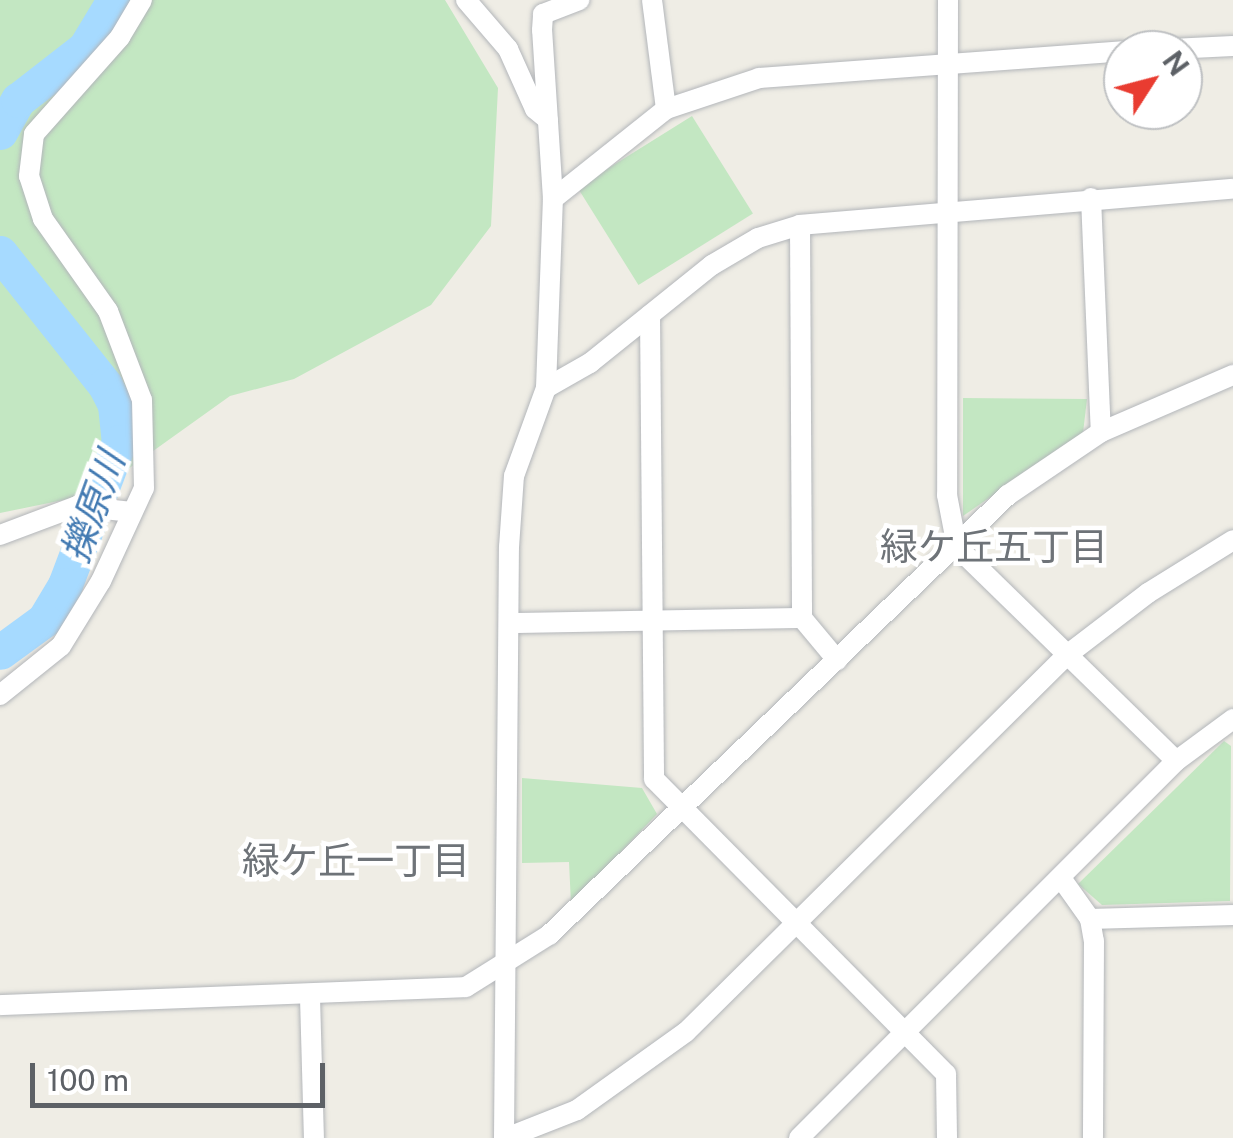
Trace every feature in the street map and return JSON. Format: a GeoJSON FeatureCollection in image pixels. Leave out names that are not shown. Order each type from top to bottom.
{"type":"FeatureCollection","features":[{"type":"Feature","properties":{"kind":"street"},"geometry":{"type":"LineString","coordinates":[[0,695],[61,646],[101,580],[121,511],[144,488],[142,400],[108,311],[43,220],[30,151],[34,134],[120,37],[142,0]]}},
{"type":"Feature","properties":{"kind":"street"},"geometry":{"type":"LineString","coordinates":[[466,0],[508,49],[535,109],[548,120]]}},
{"type":"Feature","properties":{"kind":"street"},"geometry":{"type":"LineString","coordinates":[[579,0],[543,14],[553,199],[546,388],[514,476],[505,1138],[577,1110],[625,1081],[800,925],[1067,656],[1148,593],[1233,540]]}},
{"type":"Feature","properties":{"kind":"street"},"geometry":{"type":"LineString","coordinates":[[652,0],[666,109]]}},
{"type":"Feature","properties":{"kind":"street"},"geometry":{"type":"LineString","coordinates":[[948,0],[948,495],[956,547],[1176,762]]}},
{"type":"Feature","properties":{"kind":"street"},"geometry":{"type":"LineString","coordinates":[[1203,47],[1233,46]]}},
{"type":"Feature","properties":{"kind":"street"},"geometry":{"type":"LineString","coordinates":[[553,199],[666,109],[759,78],[951,59],[1103,52]]}},
{"type":"Feature","properties":{"kind":"street"},"geometry":{"type":"LineString","coordinates":[[546,388],[650,316],[712,265],[758,238],[800,225],[1233,189]]}},
{"type":"Feature","properties":{"kind":"street"},"geometry":{"type":"LineString","coordinates":[[1091,198],[1100,432]]}},
{"type":"Feature","properties":{"kind":"street"},"geometry":{"type":"LineString","coordinates":[[800,225],[802,618],[837,660]]}},
{"type":"Feature","properties":{"kind":"street"},"geometry":{"type":"LineString","coordinates":[[650,316],[656,622],[654,779],[685,806],[946,1074],[946,1138]]}},
{"type":"Feature","properties":{"kind":"street"},"geometry":{"type":"LineString","coordinates":[[0,1005],[310,997],[466,986],[506,957],[548,935],[1008,495],[1100,432],[1233,375]]}},
{"type":"Feature","properties":{"kind":"street"},"geometry":{"type":"LineString","coordinates":[[0,535],[84,507],[121,511]]}},
{"type":"Feature","properties":{"kind":"street"},"geometry":{"type":"LineString","coordinates":[[513,622],[802,618]]}},
{"type":"Feature","properties":{"kind":"street"},"geometry":{"type":"LineString","coordinates":[[810,1133],[1176,762],[1233,719]]}},
{"type":"Feature","properties":{"kind":"street"},"geometry":{"type":"LineString","coordinates":[[1061,878],[1090,919],[1093,1138]]}},
{"type":"Feature","properties":{"kind":"street"},"geometry":{"type":"LineString","coordinates":[[1090,919],[1233,914]]}},
{"type":"Feature","properties":{"kind":"street"},"geometry":{"type":"LineString","coordinates":[[310,997],[314,1138]]}},
{"type":"Feature","properties":{"kind":"green space"},"geometry":{"type":"Polygon","coordinates":[[[0,0],[445,0],[498,88],[491,226],[431,305],[294,379],[230,396],[93,494],[0,513],[0,0]]]}},
{"type":"Feature","properties":{"kind":"green space"},"geometry":{"type":"Polygon","coordinates":[[[692,116],[753,214],[638,285],[578,188],[692,116]]]}},
{"type":"Feature","properties":{"kind":"green space"},"geometry":{"type":"Polygon","coordinates":[[[963,398],[1087,399],[1083,433],[963,516],[963,398]]]}},
{"type":"Feature","properties":{"kind":"green space"},"geometry":{"type":"Polygon","coordinates":[[[1224,741],[1231,746],[1230,901],[1102,905],[1078,884],[1224,741]]]}},
{"type":"Feature","properties":{"kind":"green space"},"geometry":{"type":"Polygon","coordinates":[[[522,778],[642,788],[657,814],[571,904],[569,862],[522,863],[522,778]]]}},
{"type":"Feature","properties":{"kind":"waterway","name":"擽原川"},"geometry":{"type":"LineString","coordinates":[[0,132],[18,100],[85,48],[114,0]]}},
{"type":"Feature","properties":{"kind":"waterway","name":"擽原川"},"geometry":{"type":"LineString","coordinates":[[0,253],[105,385],[115,405],[119,442],[65,585],[44,620],[0,652]]}},
{"type":"Feature","properties":{"kind":"district","name":"緑ケ丘五丁目"},"geometry":{"type":"Point","coordinates":[994,547]}},
{"type":"Feature","properties":{"kind":"district","name":"緑ケ丘一丁目"},"geometry":{"type":"Point","coordinates":[356,861]}}]}
